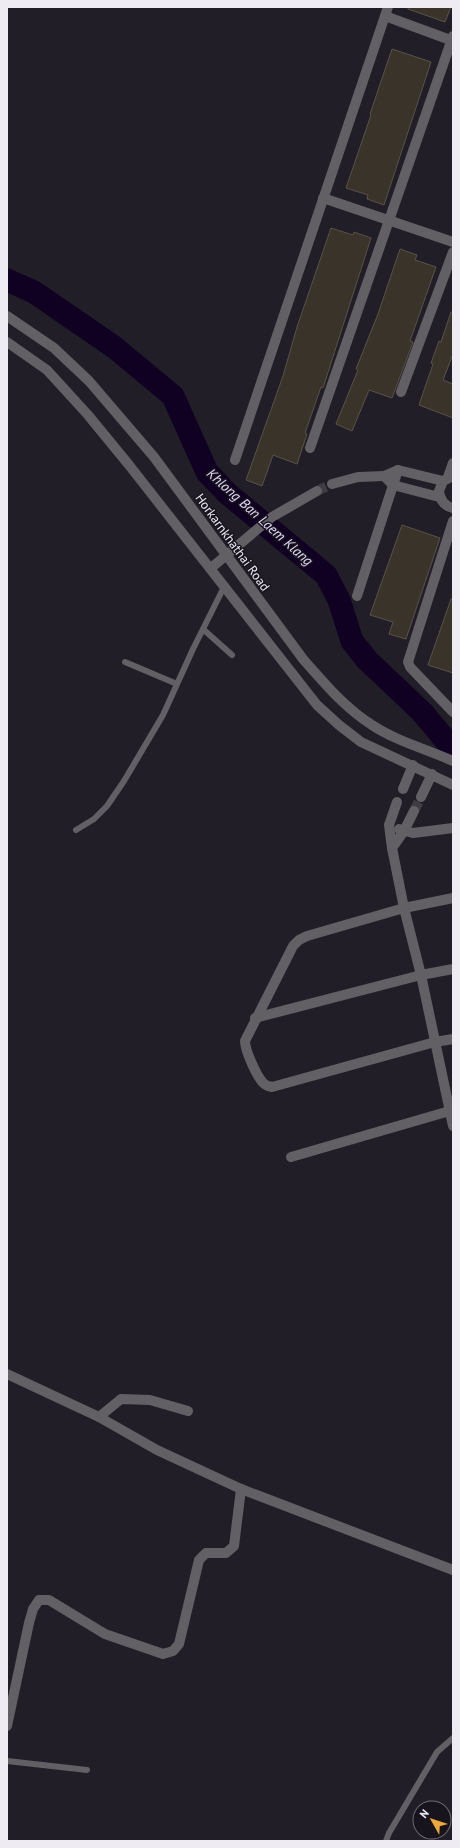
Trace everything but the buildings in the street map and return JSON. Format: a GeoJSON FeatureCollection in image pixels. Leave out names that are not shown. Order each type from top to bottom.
{"type":"FeatureCollection","features":[{"type":"Feature","properties":{"kind":"street"},"geometry":{"type":"LineString","coordinates":[[235,460],[387,11],[452,39],[310,448]]}},
{"type":"Feature","properties":{"kind":"street"},"geometry":{"type":"LineString","coordinates":[[323,198],[453,242]]}},
{"type":"Feature","properties":{"kind":"street"},"geometry":{"type":"LineString","coordinates":[[401,392],[453,252]]}},
{"type":"Feature","properties":{"kind":"street","name":"Horkarnkhathai Road"},"geometry":{"type":"LineString","coordinates":[[7,316],[54,348],[88,381],[154,457],[303,659],[338,698],[372,726],[453,761]]}},
{"type":"Feature","properties":{"kind":"street"},"geometry":{"type":"LineString","coordinates":[[7,342],[47,370],[88,415],[211,568],[224,587],[317,705],[361,742],[453,785]]}},
{"type":"Feature","properties":{"kind":"street"},"geometry":{"type":"LineString","coordinates":[[439,497],[439,491],[448,478],[453,463]]}},
{"type":"Feature","properties":{"kind":"street"},"geometry":{"type":"LineString","coordinates":[[332,484],[358,477],[384,476],[398,470],[448,478]]}},
{"type":"Feature","properties":{"kind":"street"},"geometry":{"type":"LineString","coordinates":[[357,596],[398,470]]}},
{"type":"Feature","properties":{"kind":"street"},"geometry":{"type":"LineString","coordinates":[[384,476],[393,484],[439,497],[446,506],[453,508]]}},
{"type":"Feature","properties":{"kind":"street"},"geometry":{"type":"LineString","coordinates":[[211,568],[272,517],[317,491]]}},
{"type":"Feature","properties":{"kind":"street"},"geometry":{"type":"LineString","coordinates":[[453,521],[408,662],[410,667],[453,712]]}},
{"type":"Feature","properties":{"kind":"street"},"geometry":{"type":"LineString","coordinates":[[403,789],[413,765]]}},
{"type":"Feature","properties":{"kind":"street"},"geometry":{"type":"LineString","coordinates":[[421,797],[432,774]]}},
{"type":"Feature","properties":{"kind":"street"},"geometry":{"type":"LineString","coordinates":[[397,802],[390,825],[392,848],[404,908],[421,975],[451,1110],[453,1126]]}},
{"type":"Feature","properties":{"kind":"street"},"geometry":{"type":"LineString","coordinates":[[392,848],[404,831],[414,811]]}},
{"type":"Feature","properties":{"kind":"street"},"geometry":{"type":"LineString","coordinates":[[390,825],[404,831],[421,833],[453,828]]}},
{"type":"Feature","properties":{"kind":"street"},"geometry":{"type":"LineString","coordinates":[[453,898],[404,908],[306,936],[299,940],[294,946],[255,1018],[245,1041],[245,1047],[261,1079],[266,1086],[272,1087],[435,1042],[453,1039]]}},
{"type":"Feature","properties":{"kind":"street"},"geometry":{"type":"LineString","coordinates":[[255,1018],[421,975],[453,969]]}},
{"type":"Feature","properties":{"kind":"street"},"geometry":{"type":"LineString","coordinates":[[291,1157],[451,1110]]}},
{"type":"Feature","properties":{"kind":"street"},"geometry":{"type":"LineString","coordinates":[[7,1374],[99,1417],[157,1450],[241,1489],[453,1570]]}},
{"type":"Feature","properties":{"kind":"street"},"geometry":{"type":"LineString","coordinates":[[99,1417],[121,1399],[150,1400],[188,1411]]}},
{"type":"Feature","properties":{"kind":"street"},"geometry":{"type":"LineString","coordinates":[[7,1726],[29,1624],[33,1609],[39,1600],[49,1600],[104,1634],[163,1654],[173,1651],[179,1644],[199,1560],[206,1553],[226,1553],[234,1546],[241,1489]]}},
{"type":"Feature","properties":{"kind":"lane"},"geometry":{"type":"LineString","coordinates":[[76,830],[94,819],[107,806],[124,782],[164,715],[193,649],[204,630],[224,587]]}},
{"type":"Feature","properties":{"kind":"lane"},"geometry":{"type":"LineString","coordinates":[[204,630],[232,655]]}},
{"type":"Feature","properties":{"kind":"lane"},"geometry":{"type":"LineString","coordinates":[[125,662],[177,684]]}},
{"type":"Feature","properties":{"kind":"lane"},"geometry":{"type":"LineString","coordinates":[[386,1841],[389,1833],[437,1752],[453,1738]]}},
{"type":"Feature","properties":{"kind":"lane"},"geometry":{"type":"LineString","coordinates":[[7,1761],[87,1770]]}},
{"type":"Feature","properties":{"kind":"waterway","name":"Khlong Ban Laem Klang"},"geometry":{"type":"LineString","coordinates":[[7,280],[34,292],[114,347],[173,396],[207,472],[228,494],[326,575],[339,600],[352,641],[367,660],[422,712],[453,749]]}},
{"type":"Feature","properties":{"kind":"tunnel"},"geometry":{"type":"LineString","coordinates":[[317,491],[332,484]]}},
{"type":"Feature","properties":{"kind":"tunnel"},"geometry":{"type":"LineString","coordinates":[[414,811],[421,797]]}}]}
